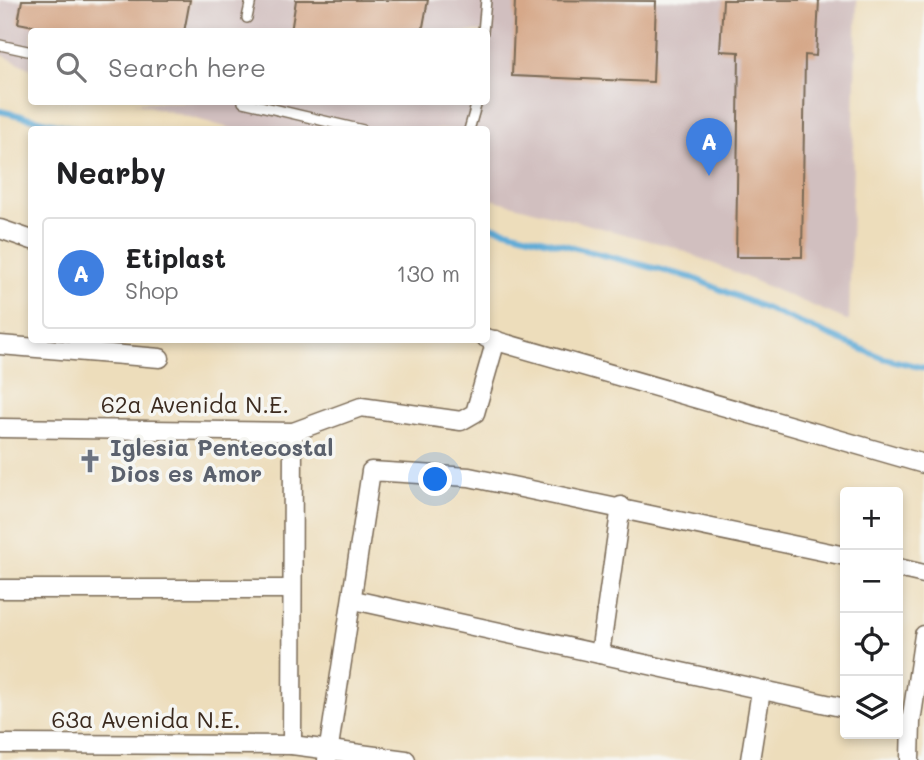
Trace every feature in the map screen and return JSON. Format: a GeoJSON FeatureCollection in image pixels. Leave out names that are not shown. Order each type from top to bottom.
{"type":"FeatureCollection","features":[{"type":"Feature","properties":{"kind":"street"},"geometry":{"type":"LineString","coordinates":[[0,229],[28,239]]}},
{"type":"Feature","properties":{"kind":"street"},"geometry":{"type":"LineString","coordinates":[[491,339],[924,464]]}},
{"type":"Feature","properties":{"kind":"street","name":"62a Avenida N.E."},"geometry":{"type":"LineString","coordinates":[[0,428],[293,432],[361,407],[468,420],[478,408],[491,339]]}},
{"type":"Feature","properties":{"kind":"street"},"geometry":{"type":"LineString","coordinates":[[0,345],[160,358]]}},
{"type":"Feature","properties":{"kind":"street"},"geometry":{"type":"LineString","coordinates":[[292,745],[293,432]]}},
{"type":"Feature","properties":{"kind":"street"},"geometry":{"type":"LineString","coordinates":[[327,755],[354,600],[371,471],[469,477],[621,506],[840,555]]}},
{"type":"Feature","properties":{"kind":"street"},"geometry":{"type":"LineString","coordinates":[[600,654],[621,506]]}},
{"type":"Feature","properties":{"kind":"street"},"geometry":{"type":"LineString","coordinates":[[903,569],[924,573]]}},
{"type":"Feature","properties":{"kind":"street"},"geometry":{"type":"LineString","coordinates":[[0,589],[292,589]]}},
{"type":"Feature","properties":{"kind":"street"},"geometry":{"type":"LineString","coordinates":[[354,600],[840,707]]}},
{"type":"Feature","properties":{"kind":"street"},"geometry":{"type":"LineString","coordinates":[[910,760],[905,720],[924,635]]}},
{"type":"Feature","properties":{"kind":"street"},"geometry":{"type":"LineString","coordinates":[[750,760],[761,691]]}},
{"type":"Feature","properties":{"kind":"street","name":"63a Avenida N.E."},"geometry":{"type":"LineString","coordinates":[[0,744],[292,745],[327,755],[406,760]]}},
{"type":"Feature","properties":{"kind":"lane"},"geometry":{"type":"LineString","coordinates":[[247,18],[251,0]]}},
{"type":"Feature","properties":{"kind":"lane"},"geometry":{"type":"LineString","coordinates":[[484,28],[486,0]]}},
{"type":"Feature","properties":{"kind":"lane"},"geometry":{"type":"LineString","coordinates":[[0,45],[28,51]]}},
{"type":"Feature","properties":{"kind":"lane"},"geometry":{"type":"LineString","coordinates":[[256,105],[346,126]]}},
{"type":"Feature","properties":{"kind":"lane"},"geometry":{"type":"LineString","coordinates":[[470,126],[476,105]]}},
{"type":"Feature","properties":{"kind":"shaded area"},"geometry":{"type":"Polygon","coordinates":[[[0,0],[857,0],[849,321],[674,247],[490,199],[490,126],[222,126],[145,105],[490,105],[490,28],[28,28],[28,68],[0,54],[0,0]]]}},
{"type":"Feature","properties":{"kind":"building"},"geometry":{"type":"Polygon","coordinates":[[[22,0],[190,0],[185,28],[44,28],[18,23],[22,0]]]}},
{"type":"Feature","properties":{"kind":"building"},"geometry":{"type":"Polygon","coordinates":[[[296,0],[428,0],[423,28],[292,28],[296,0]]]}},
{"type":"Feature","properties":{"kind":"building"},"geometry":{"type":"Polygon","coordinates":[[[515,0],[656,1],[653,82],[512,76],[515,0]]]}},
{"type":"Feature","properties":{"kind":"building"},"geometry":{"type":"Polygon","coordinates":[[[723,0],[819,0],[816,56],[805,55],[802,257],[736,257],[739,52],[720,51],[723,0]]]}},
{"type":"Feature","properties":{"kind":"waterway"},"geometry":{"type":"LineString","coordinates":[[0,111],[64,126]]}},
{"type":"Feature","properties":{"kind":"waterway"},"geometry":{"type":"LineString","coordinates":[[490,226],[693,278],[883,358],[924,368]]}},
{"type":"Feature","properties":{"kind":"place","name":"Etiplast"},"geometry":{"type":"Point","coordinates":[709,176]}},
{"type":"Feature","properties":{"kind":"place","name":"Iglesia Pentecostal Dios es Amor"},"geometry":{"type":"Point","coordinates":[90,461]}}]}
